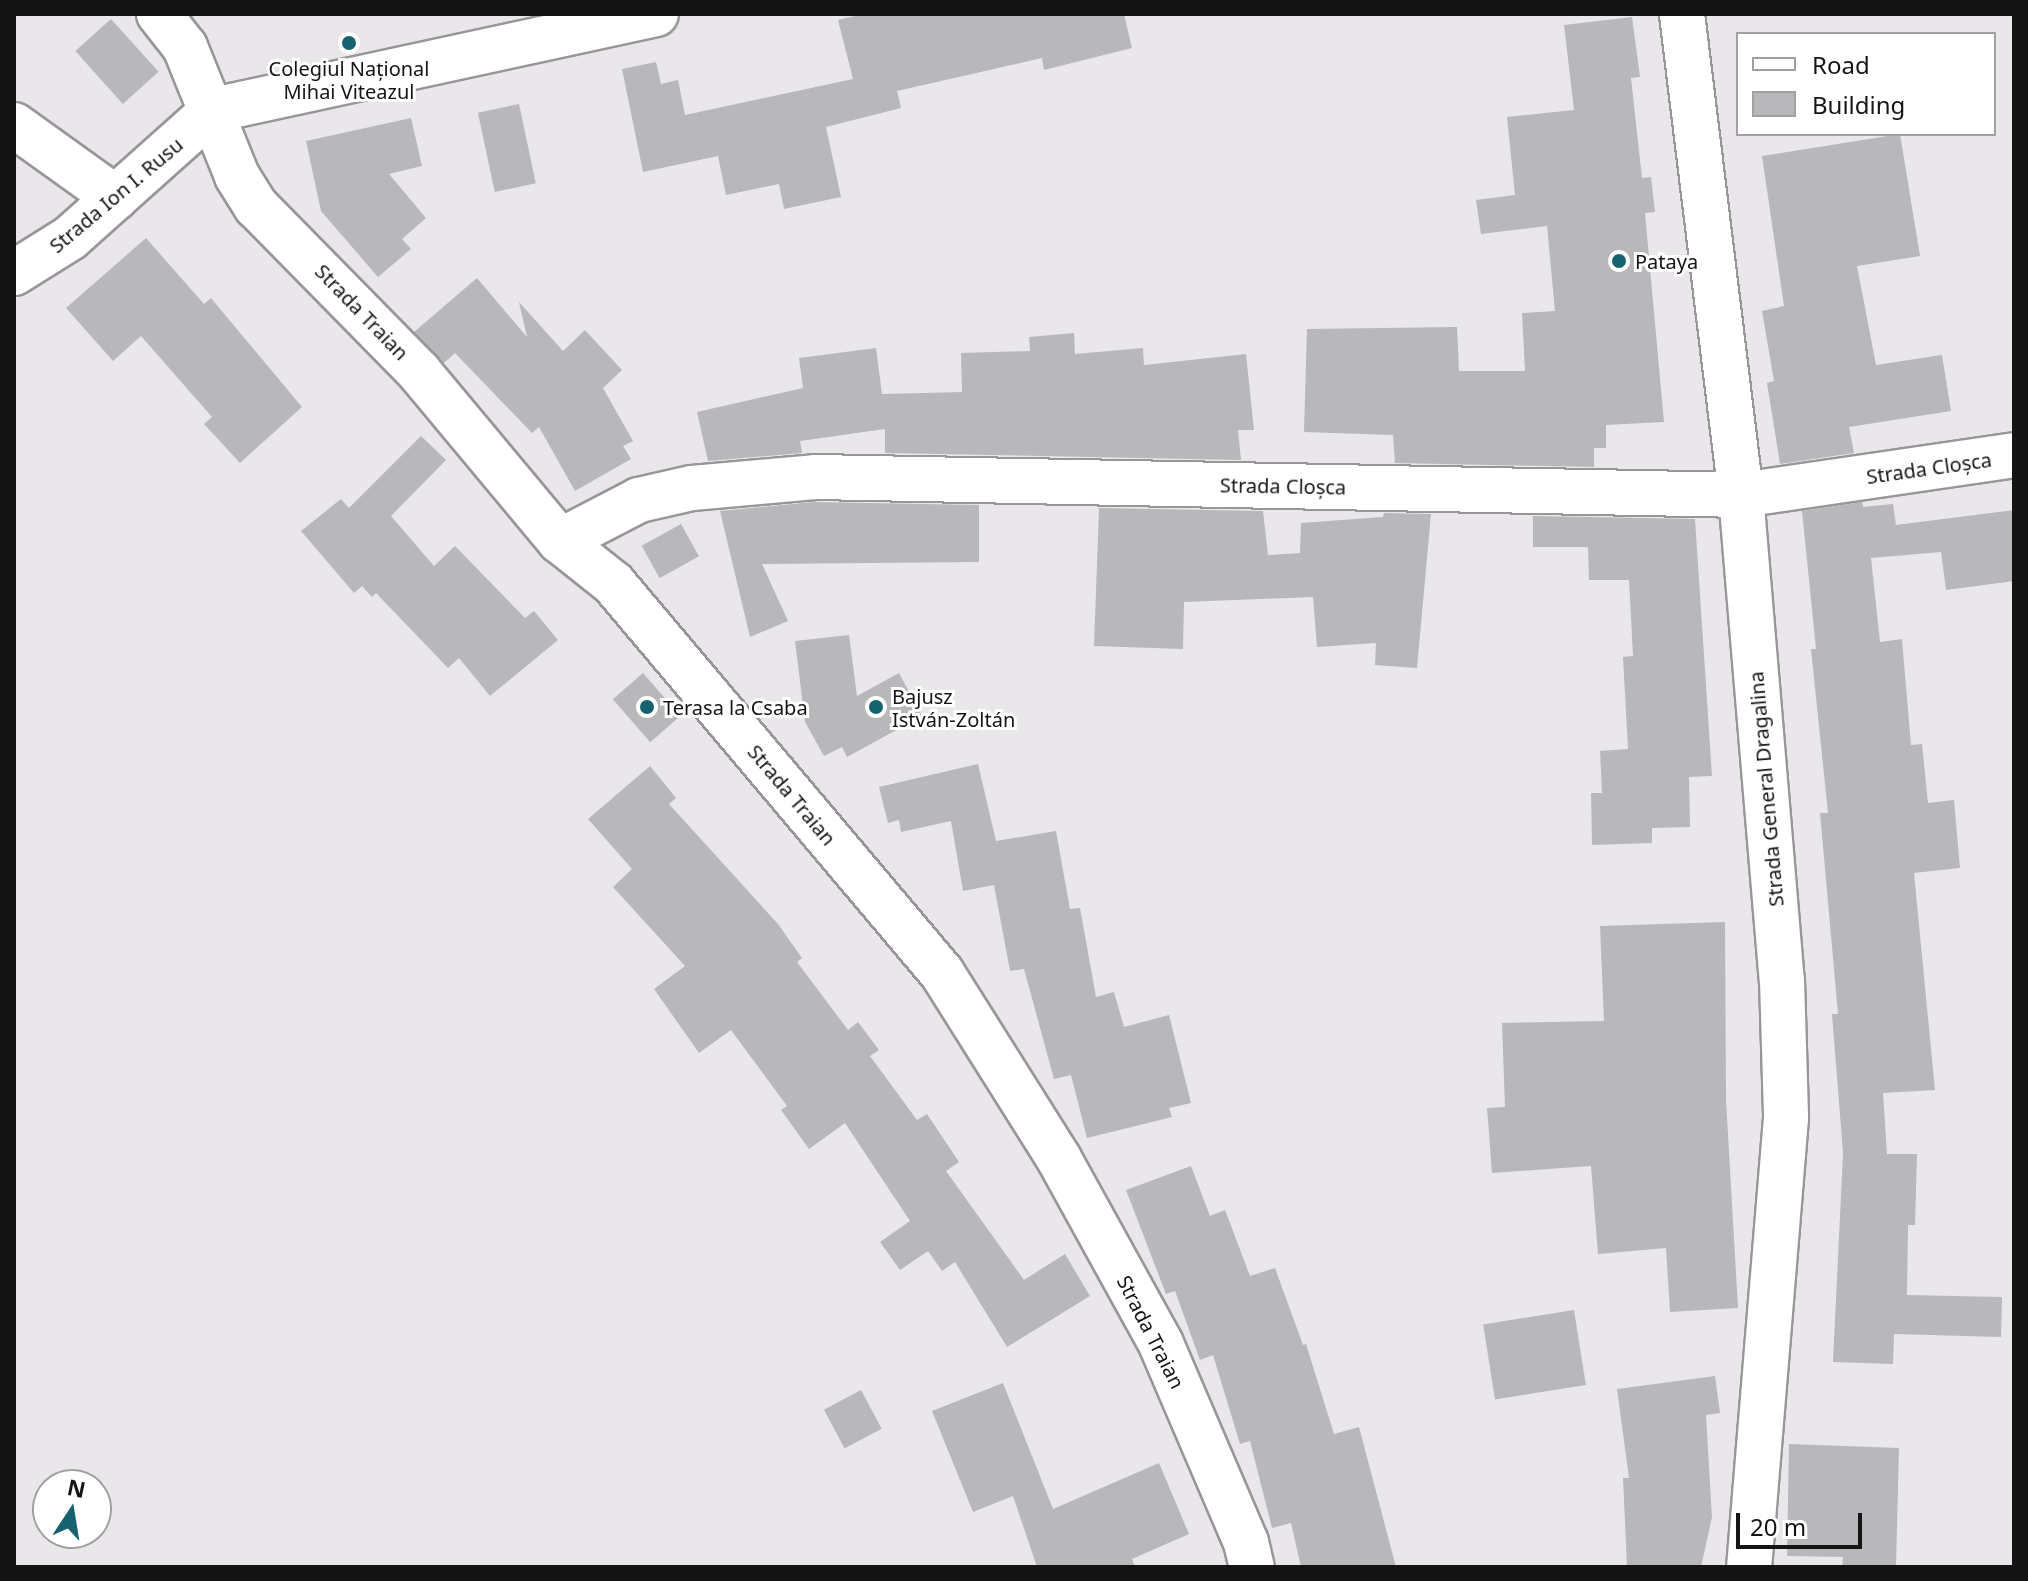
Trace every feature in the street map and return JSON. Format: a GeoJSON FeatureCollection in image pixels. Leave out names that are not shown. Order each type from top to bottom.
{"type":"FeatureCollection","features":[{"type":"Feature","properties":{"kind":"street","name":"Strada Traian"},"geometry":{"type":"LineString","coordinates":[[159,14],[185,47],[213,110],[237,176],[256,206],[419,372],[560,541],[613,583],[942,973],[1059,1159],[1161,1344],[1246,1542],[1252,1567]]}},
{"type":"Feature","properties":{"kind":"street"},"geometry":{"type":"LineString","coordinates":[[213,110],[656,14]]}},
{"type":"Feature","properties":{"kind":"street","name":"Strada General Dragalina"},"geometry":{"type":"LineString","coordinates":[[1682,14],[1741,495],[1782,980],[1786,1118],[1749,1567]]}},
{"type":"Feature","properties":{"kind":"street","name":"Strada Ion I. Rusu"},"geometry":{"type":"LineString","coordinates":[[14,273],[70,238],[213,110]]}},
{"type":"Feature","properties":{"kind":"street"},"geometry":{"type":"LineString","coordinates":[[14,125],[116,198]]}},
{"type":"Feature","properties":{"kind":"street","name":"Strada Cloșca"},"geometry":{"type":"LineString","coordinates":[[560,541],[639,500],[692,488],[815,477],[1741,495],[2014,455]]}},
{"type":"Feature","properties":{"kind":"building"},"geometry":{"type":"Polygon","coordinates":[[[864,14],[1124,14],[1132,48],[1044,70],[1042,58],[897,91],[901,108],[826,127],[841,197],[784,209],[779,184],[726,195],[718,156],[643,172],[622,69],[656,62],[661,84],[678,80],[685,115],[853,79],[838,20],[864,14]]]}},
{"type":"Feature","properties":{"kind":"building"},"geometry":{"type":"Polygon","coordinates":[[[1632,17],[1640,77],[1631,78],[1642,178],[1651,177],[1655,212],[1645,213],[1664,422],[1606,425],[1606,448],[1594,448],[1594,467],[1395,463],[1393,435],[1304,432],[1307,329],[1457,327],[1459,371],[1525,371],[1522,313],[1555,311],[1547,226],[1481,234],[1476,200],[1515,195],[1507,117],[1574,110],[1564,25],[1632,17]]]}},
{"type":"Feature","properties":{"kind":"building"},"geometry":{"type":"Polygon","coordinates":[[[111,19],[159,72],[123,104],[75,51],[111,19]]]}},
{"type":"Feature","properties":{"kind":"building"},"geometry":{"type":"Polygon","coordinates":[[[519,104],[536,183],[495,192],[478,113],[519,104]]]}},
{"type":"Feature","properties":{"kind":"building"},"geometry":{"type":"Polygon","coordinates":[[[411,118],[422,166],[389,174],[426,218],[402,239],[411,249],[378,277],[321,211],[306,141],[411,118]]]}},
{"type":"Feature","properties":{"kind":"building"},"geometry":{"type":"Polygon","coordinates":[[[1900,136],[1920,256],[1857,266],[1876,365],[1942,355],[1951,411],[1849,427],[1854,453],[1780,464],[1767,383],[1774,381],[1762,311],[1784,306],[1762,156],[1900,136]]]}},
{"type":"Feature","properties":{"kind":"building"},"geometry":{"type":"Polygon","coordinates":[[[146,238],[204,304],[211,298],[302,407],[240,463],[204,424],[212,417],[141,336],[113,361],[66,308],[146,238]]]}},
{"type":"Feature","properties":{"kind":"building"},"geometry":{"type":"Polygon","coordinates":[[[477,278],[527,337],[519,302],[563,351],[585,330],[622,370],[603,388],[633,441],[623,446],[631,459],[575,491],[539,427],[532,433],[455,353],[444,363],[414,332],[477,278]]]}},
{"type":"Feature","properties":{"kind":"building"},"geometry":{"type":"Polygon","coordinates":[[[1074,333],[1075,354],[1143,348],[1144,365],[1246,354],[1254,430],[1238,430],[1241,460],[885,453],[885,429],[800,441],[802,453],[708,461],[697,412],[803,388],[799,358],[876,348],[882,394],[962,392],[961,353],[1030,351],[1029,337],[1074,333]]]}},
{"type":"Feature","properties":{"kind":"building"},"geometry":{"type":"Polygon","coordinates":[[[421,436],[446,460],[391,516],[434,566],[455,546],[525,618],[534,611],[558,640],[490,696],[459,658],[448,668],[376,593],[372,597],[362,586],[354,593],[301,531],[341,499],[349,508],[421,436]]]}},
{"type":"Feature","properties":{"kind":"building"},"geometry":{"type":"Polygon","coordinates":[[[814,502],[979,505],[979,562],[762,564],[788,621],[750,637],[720,511],[814,502]]]}},
{"type":"Feature","properties":{"kind":"building"},"geometry":{"type":"Polygon","coordinates":[[[1862,502],[1863,507],[1893,504],[1896,525],[2014,510],[2014,581],[1946,590],[1941,552],[1871,558],[1880,642],[1902,639],[1911,745],[1922,744],[1928,803],[1954,800],[1960,868],[1914,873],[1935,1090],[1883,1093],[1887,1154],[1917,1154],[1915,1225],[1908,1225],[1907,1295],[2002,1297],[2001,1337],[1894,1334],[1893,1364],[1833,1362],[1843,1153],[1832,1014],[1838,1014],[1820,813],[1828,813],[1811,649],[1816,649],[1802,511],[1862,502]]]}},
{"type":"Feature","properties":{"kind":"building"},"geometry":{"type":"Polygon","coordinates":[[[1099,508],[1263,511],[1268,555],[1300,553],[1301,523],[1383,517],[1384,513],[1431,514],[1417,668],[1375,665],[1376,643],[1317,647],[1313,597],[1184,602],[1183,649],[1094,646],[1099,508]]]}},
{"type":"Feature","properties":{"kind":"building"},"geometry":{"type":"Polygon","coordinates":[[[1533,516],[1695,519],[1712,776],[1689,777],[1690,827],[1652,828],[1652,843],[1592,845],[1591,793],[1602,793],[1600,751],[1628,749],[1623,657],[1633,656],[1629,580],[1589,580],[1588,547],[1533,547],[1533,516]]]}},
{"type":"Feature","properties":{"kind":"building"},"geometry":{"type":"Polygon","coordinates":[[[681,524],[699,556],[660,578],[642,546],[681,524]]]}},
{"type":"Feature","properties":{"kind":"building"},"geometry":{"type":"Polygon","coordinates":[[[849,635],[857,696],[899,673],[922,716],[847,757],[842,747],[824,756],[805,722],[795,641],[849,635]]]}},
{"type":"Feature","properties":{"kind":"building","name":"Terasa la Csaba"},"geometry":{"type":"Polygon","coordinates":[[[643,673],[680,716],[650,742],[613,699],[643,673]]]}},
{"type":"Feature","properties":{"kind":"building"},"geometry":{"type":"Polygon","coordinates":[[[978,764],[996,841],[1056,831],[1070,909],[1080,908],[1096,997],[1114,992],[1124,1027],[1169,1015],[1191,1103],[1169,1108],[1172,1117],[1087,1138],[1071,1075],[1054,1079],[1024,969],[1010,971],[994,885],[963,891],[951,821],[901,832],[899,820],[888,823],[879,787],[978,764]]]}},
{"type":"Feature","properties":{"kind":"building"},"geometry":{"type":"Polygon","coordinates":[[[650,766],[676,798],[669,804],[778,924],[802,958],[797,962],[848,1030],[858,1022],[879,1050],[870,1056],[917,1120],[927,1114],[959,1162],[946,1171],[1024,1280],[1065,1254],[1090,1296],[1007,1347],[955,1262],[942,1271],[928,1251],[900,1270],[880,1242],[910,1221],[845,1123],[809,1149],[781,1110],[787,1106],[731,1030],[699,1053],[654,989],[685,966],[613,887],[632,869],[588,819],[650,766]]]}},
{"type":"Feature","properties":{"kind":"building"},"geometry":{"type":"Polygon","coordinates":[[[1725,922],[1726,1099],[1738,1308],[1670,1312],[1666,1248],[1598,1254],[1591,1166],[1492,1173],[1487,1108],[1505,1107],[1502,1023],[1604,1021],[1600,926],[1725,922]]]}},
{"type":"Feature","properties":{"kind":"building"},"geometry":{"type":"Polygon","coordinates":[[[1191,1166],[1210,1216],[1225,1210],[1250,1276],[1275,1268],[1303,1345],[1306,1344],[1334,1434],[1359,1427],[1396,1567],[1301,1567],[1291,1523],[1272,1528],[1250,1441],[1240,1444],[1213,1355],[1200,1360],[1175,1291],[1166,1294],[1126,1190],[1191,1166]]]}},
{"type":"Feature","properties":{"kind":"building"},"geometry":{"type":"Polygon","coordinates":[[[1574,1310],[1586,1385],[1495,1399],[1483,1324],[1574,1310]]]}},
{"type":"Feature","properties":{"kind":"building"},"geometry":{"type":"Polygon","coordinates":[[[1715,1376],[1720,1413],[1706,1415],[1712,1517],[1701,1567],[1627,1567],[1623,1478],[1629,1478],[1617,1389],[1715,1376]]]}},
{"type":"Feature","properties":{"kind":"building"},"geometry":{"type":"Polygon","coordinates":[[[1003,1383],[1053,1509],[1159,1463],[1189,1534],[1132,1559],[1135,1567],[1037,1567],[1013,1496],[973,1512],[932,1411],[1003,1383]]]}},
{"type":"Feature","properties":{"kind":"building"},"geometry":{"type":"Polygon","coordinates":[[[861,1390],[882,1429],[845,1449],[824,1410],[861,1390]]]}},
{"type":"Feature","properties":{"kind":"building"},"geometry":{"type":"Polygon","coordinates":[[[1789,1444],[1899,1448],[1896,1567],[1842,1567],[1843,1557],[1787,1556],[1789,1444]]]}},
{"type":"Feature","properties":{"kind":"place","name":"Colegiul Național Mihai Viteazul"},"geometry":{"type":"Point","coordinates":[349,43]}},
{"type":"Feature","properties":{"kind":"place","name":"Pataya"},"geometry":{"type":"Point","coordinates":[1619,261]}},
{"type":"Feature","properties":{"kind":"place","name":"Terasa la Csaba"},"geometry":{"type":"Point","coordinates":[647,707]}},
{"type":"Feature","properties":{"kind":"place","name":"Bajusz István-Zoltán"},"geometry":{"type":"Point","coordinates":[876,707]}}]}
